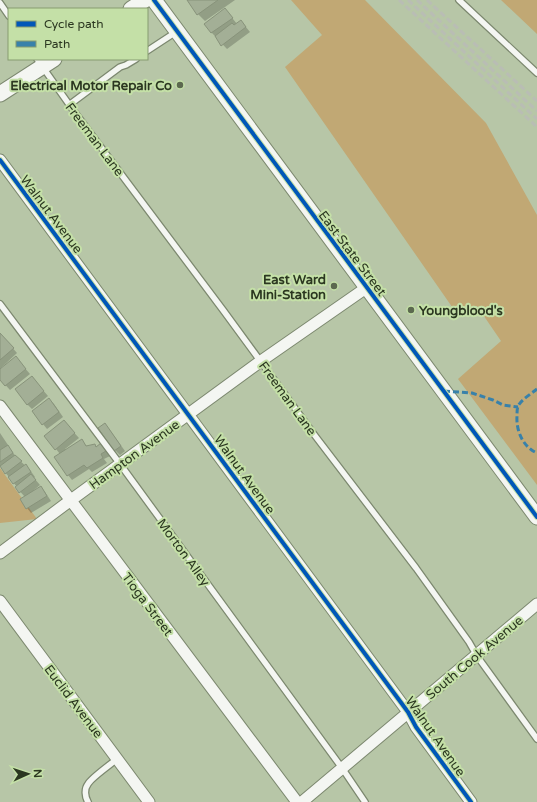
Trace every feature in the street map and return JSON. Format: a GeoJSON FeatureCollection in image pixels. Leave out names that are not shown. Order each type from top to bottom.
{"type":"FeatureCollection","features":[{"type":"Feature","properties":{"kind":"street"},"geometry":{"type":"LineString","coordinates":[[133,8],[145,0]]}},
{"type":"Feature","properties":{"kind":"street","name":"East State Street"},"geometry":{"type":"LineString","coordinates":[[154,0],[537,517]]}},
{"type":"Feature","properties":{"kind":"street"},"geometry":{"type":"LineString","coordinates":[[0,94],[44,61]]}},
{"type":"Feature","properties":{"kind":"street","name":"Walnut Avenue"},"geometry":{"type":"LineString","coordinates":[[0,160],[408,712],[416,728],[471,802]]}},
{"type":"Feature","properties":{"kind":"street","name":"Hampton Avenue"},"geometry":{"type":"LineString","coordinates":[[0,553],[260,361],[366,288]]}},
{"type":"Feature","properties":{"kind":"street","name":"Tioga Street"},"geometry":{"type":"LineString","coordinates":[[0,406],[297,802]]}},
{"type":"Feature","properties":{"kind":"street","name":"Euclid Avenue"},"geometry":{"type":"LineString","coordinates":[[0,601],[149,802]]}},
{"type":"Feature","properties":{"kind":"street","name":"South Cook Avenue"},"geometry":{"type":"LineString","coordinates":[[302,802],[537,604]]}},
{"type":"Feature","properties":{"kind":"lane"},"geometry":{"type":"LineString","coordinates":[[459,0],[537,73]]}},
{"type":"Feature","properties":{"kind":"lane"},"geometry":{"type":"LineString","coordinates":[[0,3],[8,15]]}},
{"type":"Feature","properties":{"kind":"lane"},"geometry":{"type":"LineString","coordinates":[[148,51],[177,32]]}},
{"type":"Feature","properties":{"kind":"lane"},"geometry":{"type":"LineString","coordinates":[[123,60],[126,65]]}},
{"type":"Feature","properties":{"kind":"lane"},"geometry":{"type":"LineString","coordinates":[[69,105],[120,67],[134,60]]}},
{"type":"Feature","properties":{"kind":"lane","name":"Freeman Lane"},"geometry":{"type":"LineString","coordinates":[[44,61],[69,105],[316,438],[419,573],[537,739]]}},
{"type":"Feature","properties":{"kind":"lane","name":"Morton Alley"},"geometry":{"type":"LineString","coordinates":[[0,304],[120,464],[342,768],[365,802]]}},
{"type":"Feature","properties":{"kind":"lane"},"geometry":{"type":"LineString","coordinates":[[88,802],[85,791],[88,783],[117,759]]}},
{"type":"Feature","properties":{"kind":"shaded area"},"geometry":{"type":"Polygon","coordinates":[[[291,0],[365,0],[486,123],[537,215],[537,485],[458,379],[501,341],[477,306],[457,314],[285,67],[322,35],[291,0]]]}},
{"type":"Feature","properties":{"kind":"shaded area"},"geometry":{"type":"Polygon","coordinates":[[[501,0],[537,0],[537,34],[501,0]]]}},
{"type":"Feature","properties":{"kind":"shaded area"},"geometry":{"type":"Polygon","coordinates":[[[0,468],[37,519],[0,523],[0,468]]]}},
{"type":"Feature","properties":{"kind":"building"},"geometry":{"type":"Polygon","coordinates":[[[187,0],[218,0],[197,15],[187,0]]]}},
{"type":"Feature","properties":{"kind":"building"},"geometry":{"type":"Polygon","coordinates":[[[225,8],[233,18],[211,33],[204,24],[225,8]]]}},
{"type":"Feature","properties":{"kind":"building"},"geometry":{"type":"Polygon","coordinates":[[[241,20],[246,27],[221,46],[215,36],[232,23],[234,25],[241,20]]]}},
{"type":"Feature","properties":{"kind":"building"},"geometry":{"type":"Polygon","coordinates":[[[0,333],[14,348],[0,360],[0,333]]]}},
{"type":"Feature","properties":{"kind":"building"},"geometry":{"type":"Polygon","coordinates":[[[16,356],[26,369],[5,386],[0,380],[0,369],[16,356]]]}},
{"type":"Feature","properties":{"kind":"building"},"geometry":{"type":"Polygon","coordinates":[[[32,376],[44,391],[27,405],[15,389],[32,376]]]}},
{"type":"Feature","properties":{"kind":"building"},"geometry":{"type":"Polygon","coordinates":[[[49,398],[59,412],[42,425],[32,411],[49,398]]]}},
{"type":"Feature","properties":{"kind":"building"},"geometry":{"type":"Polygon","coordinates":[[[64,420],[75,433],[55,450],[44,436],[64,420]]]}},
{"type":"Feature","properties":{"kind":"building"},"geometry":{"type":"Polygon","coordinates":[[[105,423],[121,446],[114,451],[98,428],[105,423]]]}},
{"type":"Feature","properties":{"kind":"building"},"geometry":{"type":"Polygon","coordinates":[[[82,439],[86,446],[95,444],[96,447],[101,443],[106,451],[101,454],[103,458],[87,468],[84,465],[67,476],[54,457],[82,439]]]}},
{"type":"Feature","properties":{"kind":"building"},"geometry":{"type":"Polygon","coordinates":[[[8,445],[13,453],[0,462],[0,450],[8,445]]]}},
{"type":"Feature","properties":{"kind":"building"},"geometry":{"type":"Polygon","coordinates":[[[15,455],[22,461],[5,474],[0,466],[15,455]]]}},
{"type":"Feature","properties":{"kind":"building"},"geometry":{"type":"Polygon","coordinates":[[[26,464],[31,472],[13,484],[8,477],[26,464]]]}},
{"type":"Feature","properties":{"kind":"building"},"geometry":{"type":"Polygon","coordinates":[[[31,474],[36,480],[19,493],[15,487],[31,474]]]}},
{"type":"Feature","properties":{"kind":"building"},"geometry":{"type":"Polygon","coordinates":[[[41,486],[47,496],[26,509],[20,499],[41,486]]]}},
{"type":"Feature","properties":{"kind":"railway"},"geometry":{"type":"LineString","coordinates":[[399,0],[537,127]]}},
{"type":"Feature","properties":{"kind":"railway"},"geometry":{"type":"LineString","coordinates":[[408,0],[537,119]]}},
{"type":"Feature","properties":{"kind":"railway"},"geometry":{"type":"LineString","coordinates":[[417,0],[537,111]]}},
{"type":"Feature","properties":{"kind":"railway"},"geometry":{"type":"LineString","coordinates":[[427,0],[537,101]]}},
{"type":"Feature","properties":{"kind":"marked path"},"geometry":{"type":"LineString","coordinates":[[537,389],[520,403],[517,411],[517,422],[521,438],[528,447],[537,453]]}},
{"type":"Feature","properties":{"kind":"marked path"},"geometry":{"type":"LineString","coordinates":[[444,391],[472,393],[503,405],[518,407]]}},
{"type":"Feature","properties":{"kind":"cycle path"},"geometry":{"type":"LineString","coordinates":[[154,0],[537,517]]}},
{"type":"Feature","properties":{"kind":"cycle path"},"geometry":{"type":"LineString","coordinates":[[0,160],[408,712],[416,727],[471,802]]}},
{"type":"Feature","properties":{"kind":"place","name":"Electrical Motor Repair Co"},"geometry":{"type":"Point","coordinates":[180,85]}},
{"type":"Feature","properties":{"kind":"place","name":"East Ward Mini-Station"},"geometry":{"type":"Point","coordinates":[334,286]}},
{"type":"Feature","properties":{"kind":"place","name":"Youngblood's"},"geometry":{"type":"Point","coordinates":[411,310]}}]}
